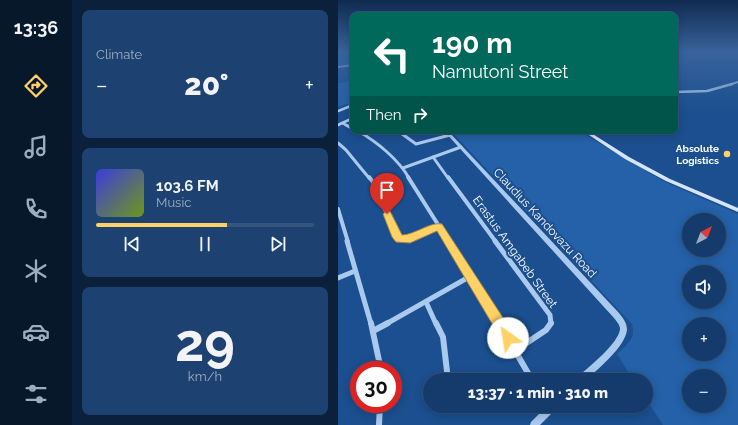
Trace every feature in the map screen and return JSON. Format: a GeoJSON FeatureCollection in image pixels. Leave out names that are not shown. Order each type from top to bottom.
{"type":"FeatureCollection","features":[{"type":"Feature","properties":{"kind":"main road"},"geometry":{"type":"LineString","coordinates":[[590,134],[627,158],[668,180],[738,210]]}},
{"type":"Feature","properties":{"kind":"street"},"geometry":{"type":"LineString","coordinates":[[678,92],[700,93],[716,90],[738,82]]}},
{"type":"Feature","properties":{"kind":"street"},"geometry":{"type":"LineString","coordinates":[[338,111],[350,106]]}},
{"type":"Feature","properties":{"kind":"street"},"geometry":{"type":"LineString","coordinates":[[340,124],[350,119]]}},
{"type":"Feature","properties":{"kind":"street"},"geometry":{"type":"LineString","coordinates":[[340,124],[350,128]]}},
{"type":"Feature","properties":{"kind":"street"},"geometry":{"type":"LineString","coordinates":[[363,134],[403,168],[469,277],[516,350],[528,373]]}},
{"type":"Feature","properties":{"kind":"street"},"geometry":{"type":"LineString","coordinates":[[402,134],[416,144],[419,144],[445,134]]}},
{"type":"Feature","properties":{"kind":"street","name":"Claudius Kandovazu Road"},"geometry":{"type":"LineString","coordinates":[[449,134],[619,318],[624,330],[616,346],[587,373]]}},
{"type":"Feature","properties":{"kind":"street"},"geometry":{"type":"LineString","coordinates":[[338,144],[346,150],[375,186],[397,237],[403,240],[410,239],[439,227]]}},
{"type":"Feature","properties":{"kind":"street"},"geometry":{"type":"LineString","coordinates":[[403,168],[461,147]]}},
{"type":"Feature","properties":{"kind":"street","name":"Erastus Amgabeb Street"},"geometry":{"type":"LineString","coordinates":[[433,157],[550,315],[551,323],[546,330],[516,350]]}},
{"type":"Feature","properties":{"kind":"street"},"geometry":{"type":"LineString","coordinates":[[338,209],[373,331],[379,361]]}},
{"type":"Feature","properties":{"kind":"street"},"geometry":{"type":"LineString","coordinates":[[338,278],[355,271]]}},
{"type":"Feature","properties":{"kind":"street"},"geometry":{"type":"LineString","coordinates":[[373,331],[469,277]]}},
{"type":"Feature","properties":{"kind":"street"},"geometry":{"type":"LineString","coordinates":[[426,302],[443,337],[447,373]]}},
{"type":"Feature","properties":{"kind":"street"},"geometry":{"type":"LineString","coordinates":[[379,425],[380,413]]}},
{"type":"Feature","properties":{"kind":"street"},"geometry":{"type":"LineString","coordinates":[[534,425],[545,413]]}},
{"type":"Feature","properties":{"kind":"shaded area"},"geometry":{"type":"Polygon","coordinates":[[[350,81],[350,103],[338,107],[338,83],[350,81]]]}},
{"type":"Feature","properties":{"kind":"shaded area"},"geometry":{"type":"Polygon","coordinates":[[[454,134],[584,134],[663,181],[738,214],[738,425],[663,425],[653,410],[653,373],[629,373],[617,354],[630,341],[633,334],[632,324],[454,134]]]}},
{"type":"Feature","properties":{"kind":"place","name":"Absolute Logistics"},"geometry":{"type":"Point","coordinates":[727,154]}},
{"type":"Feature","properties":{"kind":"route"},"geometry":{"type":"LineString","coordinates":[[387,214],[397,237],[403,240],[410,239],[439,227],[508,338]]}}]}
